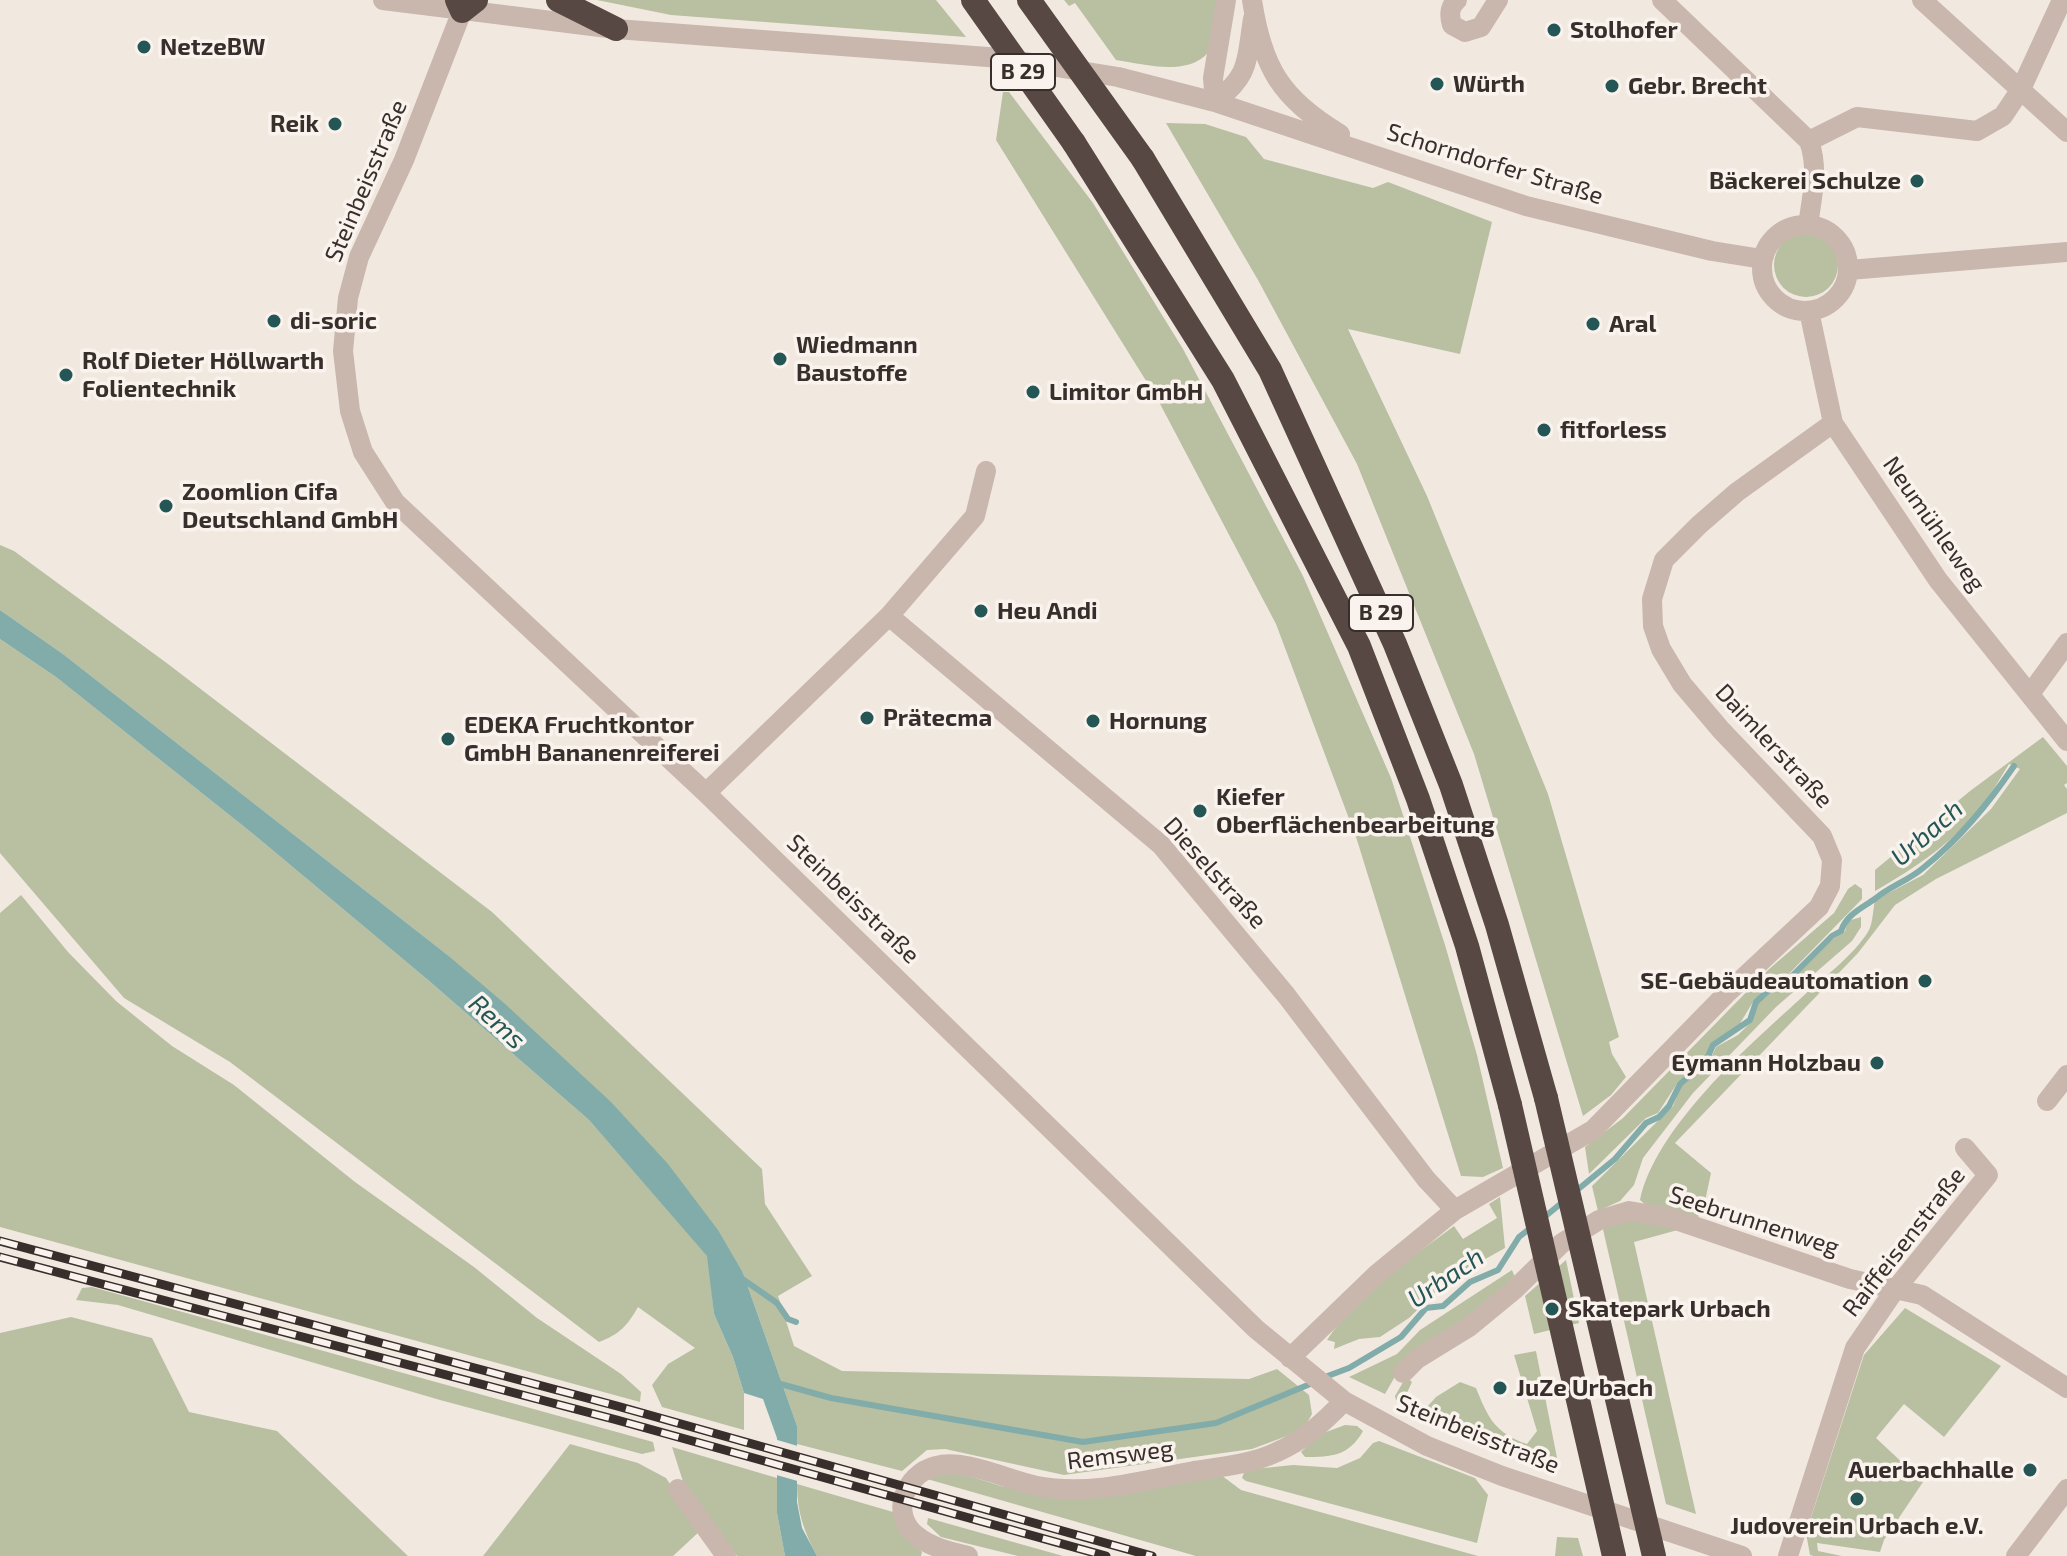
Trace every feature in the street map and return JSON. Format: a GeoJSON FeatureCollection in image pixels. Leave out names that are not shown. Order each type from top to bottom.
{"type":"FeatureCollection","features":[{"type":"Feature","properties":{"kind":"highway"},"geometry":{"type":"LineString","coordinates":[[558,0],[616,29]]}},
{"type":"Feature","properties":{"kind":"highway","name":"B 29"},"geometry":{"type":"LineString","coordinates":[[973,0],[1074,143],[1223,380],[1359,646],[1418,799],[1467,946],[1510,1105],[1614,1556]]}},
{"type":"Feature","properties":{"kind":"highway","name":"B 29"},"geometry":{"type":"LineString","coordinates":[[1029,0],[1143,159],[1270,370],[1395,644],[1456,799],[1497,925],[1546,1098],[1654,1556]]}},
{"type":"Feature","properties":{"kind":"street","name":"Schorndorfer Straße"},"geometry":{"type":"LineString","coordinates":[[383,0],[465,4],[616,29],[1001,58],[1118,77],[1215,102],[1526,206],[1712,251],[1762,259]]}},
{"type":"Feature","properties":{"kind":"street"},"geometry":{"type":"LineString","coordinates":[[1215,102],[1213,78],[1226,0]]}},
{"type":"Feature","properties":{"kind":"street"},"geometry":{"type":"LineString","coordinates":[[1457,0],[1452,4],[1449,17],[1452,25],[1465,32],[1481,27],[1498,0]]}},
{"type":"Feature","properties":{"kind":"street"},"geometry":{"type":"LineString","coordinates":[[1662,0],[1809,141],[1814,154],[1815,175],[1808,225]]}},
{"type":"Feature","properties":{"kind":"street"},"geometry":{"type":"LineString","coordinates":[[1922,0],[2067,132]]}},
{"type":"Feature","properties":{"kind":"street"},"geometry":{"type":"LineString","coordinates":[[1809,141],[1857,117],[1977,131],[2003,116],[2021,89],[2062,0]]}},
{"type":"Feature","properties":{"kind":"street","name":"Steinbeisstraße"},"geometry":{"type":"LineString","coordinates":[[465,4],[404,160],[359,257],[348,298],[343,351],[350,411],[363,452],[395,502],[706,793],[1256,1329],[1340,1398],[1427,1446],[1502,1476],[1742,1556]]}},
{"type":"Feature","properties":{"kind":"street"},"geometry":{"type":"LineString","coordinates":[[1215,102],[1235,87],[1244,71],[1253,5]]}},
{"type":"Feature","properties":{"kind":"street"},"geometry":{"type":"LineString","coordinates":[[1253,5],[1269,68],[1288,96],[1322,123],[1374,154]]}},
{"type":"Feature","properties":{"kind":"street"},"geometry":{"type":"LineString","coordinates":[[1808,225],[1835,236],[1846,251],[1849,270],[1841,293],[1832,303],[1809,311],[1784,306],[1774,298],[1763,276],[1762,259],[1775,237],[1786,229],[1808,225]]}},
{"type":"Feature","properties":{"kind":"street"},"geometry":{"type":"LineString","coordinates":[[1849,270],[2067,252]]}},
{"type":"Feature","properties":{"kind":"street","name":"Neumühleweg"},"geometry":{"type":"LineString","coordinates":[[1809,311],[1833,423],[1938,580],[2067,741]]}},
{"type":"Feature","properties":{"kind":"street","name":"Daimlerstraße"},"geometry":{"type":"LineString","coordinates":[[1455,1210],[1593,1130],[1726,994],[1819,907],[1830,886],[1832,860],[1822,836],[1721,730],[1682,684],[1661,649],[1653,626],[1652,599],[1664,560],[1699,525],[1737,492],[1833,423]]}},
{"type":"Feature","properties":{"kind":"street"},"geometry":{"type":"LineString","coordinates":[[706,793],[889,616],[975,516],[986,471]]}},
{"type":"Feature","properties":{"kind":"street","name":"Dieselstraße"},"geometry":{"type":"LineString","coordinates":[[889,616],[1161,845],[1286,995],[1426,1179],[1455,1210]]}},
{"type":"Feature","properties":{"kind":"street"},"geometry":{"type":"LineString","coordinates":[[2030,694],[2067,643]]}},
{"type":"Feature","properties":{"kind":"street"},"geometry":{"type":"LineString","coordinates":[[2047,1101],[2067,1075]]}},
{"type":"Feature","properties":{"kind":"street","name":"Raiffeisenstraße"},"geometry":{"type":"LineString","coordinates":[[1788,1556],[1855,1348],[1894,1291],[1988,1175],[1965,1148]]}},
{"type":"Feature","properties":{"kind":"street"},"geometry":{"type":"LineString","coordinates":[[1295,1362],[1377,1274],[1455,1210]]}},
{"type":"Feature","properties":{"kind":"street","name":"Seebrunnenweg"},"geometry":{"type":"LineString","coordinates":[[1403,1373],[1417,1359],[1469,1327],[1514,1290],[1562,1243],[1599,1220],[1629,1211],[1670,1218],[1850,1279],[1922,1295],[2067,1388]]}},
{"type":"Feature","properties":{"kind":"street","name":"Remsweg"},"geometry":{"type":"LineString","coordinates":[[968,1556],[925,1542],[914,1535],[904,1515],[903,1493],[912,1480],[935,1466],[952,1463],[1037,1486],[1073,1491],[1105,1487],[1219,1467],[1276,1453],[1317,1430],[1340,1398]]}},
{"type":"Feature","properties":{"kind":"street"},"geometry":{"type":"LineString","coordinates":[[678,1489],[726,1556]]}},
{"type":"Feature","properties":{"kind":"street"},"geometry":{"type":"LineString","coordinates":[[2016,1556],[2067,1489]]}},
{"type":"Feature","properties":{"kind":"green space"},"geometry":{"type":"Polygon","coordinates":[[[597,0],[936,0],[966,37],[671,15],[597,0]]]}},
{"type":"Feature","properties":{"kind":"green space"},"geometry":{"type":"Polygon","coordinates":[[[1064,0],[1223,0],[1216,37],[1209,51],[1200,60],[1187,65],[1159,67],[1116,60],[1075,3],[1069,6],[1064,0]]]}},
{"type":"Feature","properties":{"kind":"green space"},"geometry":{"type":"Polygon","coordinates":[[[1003,92],[1009,92],[1093,203],[1183,349],[1303,576],[1391,778],[1477,1055],[1503,1168],[1483,1177],[1461,1176],[1357,840],[1276,624],[1158,400],[996,140],[1003,92]]]}},
{"type":"Feature","properties":{"kind":"green space"},"geometry":{"type":"Polygon","coordinates":[[[1166,123],[1205,124],[1246,137],[1264,159],[1373,188],[1388,182],[1492,222],[1460,354],[1348,329],[1427,496],[1548,794],[1619,1037],[1609,1042],[1612,1054],[1626,1077],[1611,1095],[1583,1116],[1474,754],[1357,464],[1258,280],[1166,123]]]}},
{"type":"Feature","properties":{"kind":"green space"},"geometry":{"type":"Polygon","coordinates":[[[1800,233],[1812,233],[1829,242],[1836,253],[1836,277],[1829,288],[1812,297],[1800,297],[1788,292],[1779,283],[1774,271],[1774,259],[1779,247],[1788,238],[1800,233]]]}},
{"type":"Feature","properties":{"kind":"green space"},"geometry":{"type":"Polygon","coordinates":[[[0,545],[14,551],[168,664],[492,912],[762,1169],[765,1204],[812,1276],[778,1296],[794,1346],[842,1371],[1249,1379],[1277,1369],[1309,1395],[1312,1414],[1303,1430],[1252,1449],[1064,1475],[945,1449],[927,1450],[902,1471],[797,1444],[797,1426],[743,1273],[445,953],[63,654],[0,610],[0,545]]]}},
{"type":"Feature","properties":{"kind":"green space"},"geometry":{"type":"Polygon","coordinates":[[[0,639],[56,677],[252,833],[589,1120],[708,1256],[714,1314],[733,1357],[744,1393],[744,1430],[662,1407],[652,1385],[668,1364],[695,1348],[638,1307],[622,1329],[599,1342],[230,1062],[124,998],[0,853],[0,639]]]}},
{"type":"Feature","properties":{"kind":"green space"},"geometry":{"type":"Polygon","coordinates":[[[2043,737],[2067,766],[2067,783],[2064,785],[2067,789],[2067,813],[1936,879],[1895,905],[1858,953],[1675,1143],[1711,1173],[1704,1206],[1697,1219],[1649,1208],[1640,1200],[1649,1173],[1683,1118],[1705,1091],[1855,949],[1870,927],[1875,900],[1923,875],[1991,809],[2020,769],[2009,764],[1982,806],[1959,832],[1919,864],[1875,891],[1875,870],[1970,791],[2043,737]]]}},
{"type":"Feature","properties":{"kind":"green space"},"geometry":{"type":"Polygon","coordinates":[[[1855,884],[1862,889],[1862,899],[1779,984],[1769,986],[1753,1002],[1736,1030],[1712,1044],[1705,1058],[1678,1082],[1658,1113],[1646,1118],[1589,1174],[1585,1147],[1623,1118],[1768,970],[1834,913],[1848,889],[1855,884]]]}},
{"type":"Feature","properties":{"kind":"green space"},"geometry":{"type":"Polygon","coordinates":[[[21,895],[68,952],[116,1001],[172,1046],[234,1085],[355,1182],[474,1267],[537,1318],[621,1374],[641,1392],[640,1402],[0,1227],[0,913],[21,895]]]}},
{"type":"Feature","properties":{"kind":"green space"},"geometry":{"type":"Polygon","coordinates":[[[1861,917],[1861,927],[1852,941],[1776,1007],[1693,1093],[1643,1158],[1634,1185],[1620,1201],[1598,1211],[1592,1186],[1673,1106],[1682,1084],[1711,1058],[1716,1047],[1738,1035],[1751,1022],[1757,1003],[1770,992],[1782,990],[1826,944],[1845,931],[1848,921],[1861,917]]]}},
{"type":"Feature","properties":{"kind":"green space"},"geometry":{"type":"Polygon","coordinates":[[[1500,1197],[1505,1248],[1448,1280],[1409,1318],[1380,1337],[1359,1339],[1334,1349],[1335,1342],[1327,1340],[1369,1292],[1454,1226],[1463,1239],[1497,1218],[1489,1204],[1500,1197]]]}},
{"type":"Feature","properties":{"kind":"green space"},"geometry":{"type":"Polygon","coordinates":[[[1619,1219],[1685,1228],[1634,1242],[1696,1514],[1666,1504],[1602,1225],[1619,1219]]]}},
{"type":"Feature","properties":{"kind":"green space","name":"Skatepark Urbach"},"geometry":{"type":"Polygon","coordinates":[[[1566,1260],[1579,1323],[1534,1334],[1525,1296],[1566,1260]]]}},
{"type":"Feature","properties":{"kind":"green space"},"geometry":{"type":"Polygon","coordinates":[[[1512,1270],[1516,1280],[1474,1316],[1405,1359],[1385,1394],[1349,1377],[1397,1354],[1420,1330],[1512,1270]]]}},
{"type":"Feature","properties":{"kind":"green space"},"geometry":{"type":"Polygon","coordinates":[[[92,1287],[653,1442],[655,1451],[642,1454],[440,1400],[118,1305],[76,1300],[82,1288],[92,1287]]]}},
{"type":"Feature","properties":{"kind":"green space"},"geometry":{"type":"Polygon","coordinates":[[[1905,1308],[2001,1366],[1944,1437],[1904,1404],[1876,1438],[1923,1482],[1884,1540],[1880,1552],[1817,1543],[1818,1551],[1842,1556],[1810,1555],[1806,1533],[1864,1355],[1905,1308]]]}},
{"type":"Feature","properties":{"kind":"green space"},"geometry":{"type":"Polygon","coordinates":[[[71,1317],[152,1338],[189,1412],[277,1431],[408,1556],[0,1556],[0,1333],[71,1317]]]}},
{"type":"Feature","properties":{"kind":"green space"},"geometry":{"type":"Polygon","coordinates":[[[1536,1351],[1559,1468],[1463,1436],[1396,1400],[1395,1396],[1406,1377],[1412,1382],[1405,1397],[1426,1408],[1436,1397],[1460,1382],[1476,1388],[1489,1416],[1500,1429],[1527,1444],[1537,1431],[1514,1355],[1536,1351]]]}},
{"type":"Feature","properties":{"kind":"green space"},"geometry":{"type":"Polygon","coordinates":[[[1345,1425],[1357,1426],[1363,1431],[1346,1450],[1315,1457],[1305,1457],[1301,1452],[1318,1435],[1345,1425]]]}},
{"type":"Feature","properties":{"kind":"green space"},"geometry":{"type":"Polygon","coordinates":[[[1379,1441],[1475,1478],[1488,1495],[1477,1543],[1242,1478],[1245,1470],[1293,1465],[1337,1468],[1360,1458],[1373,1443],[1379,1441]]]}},
{"type":"Feature","properties":{"kind":"green space"},"geometry":{"type":"Polygon","coordinates":[[[570,1444],[638,1463],[666,1478],[701,1530],[673,1556],[483,1556],[570,1444]]]}},
{"type":"Feature","properties":{"kind":"green space"},"geometry":{"type":"Polygon","coordinates":[[[672,1447],[777,1478],[777,1513],[785,1556],[737,1556],[687,1494],[672,1447]]]}},
{"type":"Feature","properties":{"kind":"green space"},"geometry":{"type":"Polygon","coordinates":[[[947,1469],[1004,1487],[1217,1472],[1241,1490],[1478,1556],[1196,1556],[927,1479],[947,1469]]]}},
{"type":"Feature","properties":{"kind":"green space"},"geometry":{"type":"Polygon","coordinates":[[[797,1484],[900,1514],[904,1534],[922,1552],[921,1556],[817,1556],[802,1522],[797,1484]]]}},
{"type":"Feature","properties":{"kind":"green space"},"geometry":{"type":"Polygon","coordinates":[[[928,1518],[1063,1556],[1018,1556],[941,1537],[927,1524],[928,1518]]]}},
{"type":"Feature","properties":{"kind":"green space"},"geometry":{"type":"Polygon","coordinates":[[[1557,1537],[1578,1538],[1583,1556],[1555,1556],[1557,1537]]]}},
{"type":"Feature","properties":{"kind":"water","name":"Rems"},"geometry":{"type":"Polygon","coordinates":[[[0,610],[63,654],[445,953],[611,1102],[668,1164],[718,1230],[743,1273],[797,1426],[797,1502],[802,1528],[817,1556],[785,1556],[777,1513],[777,1438],[763,1399],[744,1393],[733,1357],[714,1314],[707,1256],[589,1120],[252,833],[56,677],[0,639],[0,610]]]}},
{"type":"Feature","properties":{"kind":"pier"},"geometry":{"type":"Polygon","coordinates":[[[774,1439],[801,1447],[801,1482],[773,1474],[774,1439]]]}},
{"type":"Feature","properties":{"kind":"waterway","name":"Urbach"},"geometry":{"type":"LineString","coordinates":[[1576,1191],[1615,1159],[1646,1123],[1659,1117],[1669,1106],[1680,1084],[1706,1061],[1713,1045],[1750,1020],[1756,1002],[1771,988],[1780,988],[1832,936],[1841,931],[1855,912],[1918,872],[1949,845],[1984,807],[2014,766]]}},
{"type":"Feature","properties":{"kind":"waterway","name":"Urbach"},"geometry":{"type":"LineString","coordinates":[[1542,1219],[1564,1201]]}},
{"type":"Feature","properties":{"kind":"waterway","name":"Urbach"},"geometry":{"type":"LineString","coordinates":[[1325,1377],[1349,1368],[1401,1337],[1426,1308],[1443,1306],[1470,1282],[1498,1270],[1519,1237],[1533,1226]]}},
{"type":"Feature","properties":{"kind":"waterway"},"geometry":{"type":"LineString","coordinates":[[741,1278],[777,1303],[788,1319],[796,1322]]}},
{"type":"Feature","properties":{"kind":"waterway","name":"Urbach"},"geometry":{"type":"LineString","coordinates":[[777,1383],[831,1398],[1083,1442],[1216,1423],[1315,1382]]}},
{"type":"Feature","properties":{"kind":"railway"},"geometry":{"type":"LineString","coordinates":[[0,1241],[617,1406],[1152,1556]]}},
{"type":"Feature","properties":{"kind":"railway"},"geometry":{"type":"LineString","coordinates":[[0,1257],[617,1420],[1106,1556]]}},
{"type":"Feature","properties":{"kind":"place","name":"Stolhofer"},"geometry":{"type":"Point","coordinates":[1554,30]}},
{"type":"Feature","properties":{"kind":"place","name":"NetzeBW"},"geometry":{"type":"Point","coordinates":[144,47]}},
{"type":"Feature","properties":{"kind":"place","name":"Würth"},"geometry":{"type":"Point","coordinates":[1437,84]}},
{"type":"Feature","properties":{"kind":"place","name":"Gebr. Brecht"},"geometry":{"type":"Point","coordinates":[1612,86]}},
{"type":"Feature","properties":{"kind":"place","name":"Reik"},"geometry":{"type":"Point","coordinates":[335,124]}},
{"type":"Feature","properties":{"kind":"place","name":"Bäckerei Schulze"},"geometry":{"type":"Point","coordinates":[1917,181]}},
{"type":"Feature","properties":{"kind":"place","name":"di-soric"},"geometry":{"type":"Point","coordinates":[274,321]}},
{"type":"Feature","properties":{"kind":"place","name":"Aral"},"geometry":{"type":"Point","coordinates":[1593,324]}},
{"type":"Feature","properties":{"kind":"place","name":"Wiedmann Baustoffe"},"geometry":{"type":"Point","coordinates":[780,359]}},
{"type":"Feature","properties":{"kind":"place","name":"Rolf Dieter Höllwarth Folientechnik"},"geometry":{"type":"Point","coordinates":[66,375]}},
{"type":"Feature","properties":{"kind":"place","name":"Limitor GmbH"},"geometry":{"type":"Point","coordinates":[1033,392]}},
{"type":"Feature","properties":{"kind":"place","name":"fitforless"},"geometry":{"type":"Point","coordinates":[1544,430]}},
{"type":"Feature","properties":{"kind":"place","name":"Zoomlion Cifa Deutschland GmbH"},"geometry":{"type":"Point","coordinates":[166,506]}},
{"type":"Feature","properties":{"kind":"place","name":"Heu Andi"},"geometry":{"type":"Point","coordinates":[981,611]}},
{"type":"Feature","properties":{"kind":"place","name":"Prätecma"},"geometry":{"type":"Point","coordinates":[867,718]}},
{"type":"Feature","properties":{"kind":"place","name":"Hornung"},"geometry":{"type":"Point","coordinates":[1093,721]}},
{"type":"Feature","properties":{"kind":"place","name":"EDEKA Fruchtkontor GmbH Bananenreiferei"},"geometry":{"type":"Point","coordinates":[448,739]}},
{"type":"Feature","properties":{"kind":"place","name":"Kiefer Oberflächenbearbeitung"},"geometry":{"type":"Point","coordinates":[1200,811]}},
{"type":"Feature","properties":{"kind":"place","name":"SE-Gebäudeautomation"},"geometry":{"type":"Point","coordinates":[1925,981]}},
{"type":"Feature","properties":{"kind":"place","name":"Eymann Holzbau"},"geometry":{"type":"Point","coordinates":[1877,1063]}},
{"type":"Feature","properties":{"kind":"place","name":"Skatepark Urbach"},"geometry":{"type":"Point","coordinates":[1552,1309]}},
{"type":"Feature","properties":{"kind":"place","name":"JuZe Urbach"},"geometry":{"type":"Point","coordinates":[1500,1388]}},
{"type":"Feature","properties":{"kind":"place","name":"Auerbachhalle"},"geometry":{"type":"Point","coordinates":[2030,1470]}},
{"type":"Feature","properties":{"kind":"place","name":"Judoverein Urbach e.V."},"geometry":{"type":"Point","coordinates":[1857,1499]}}]}
